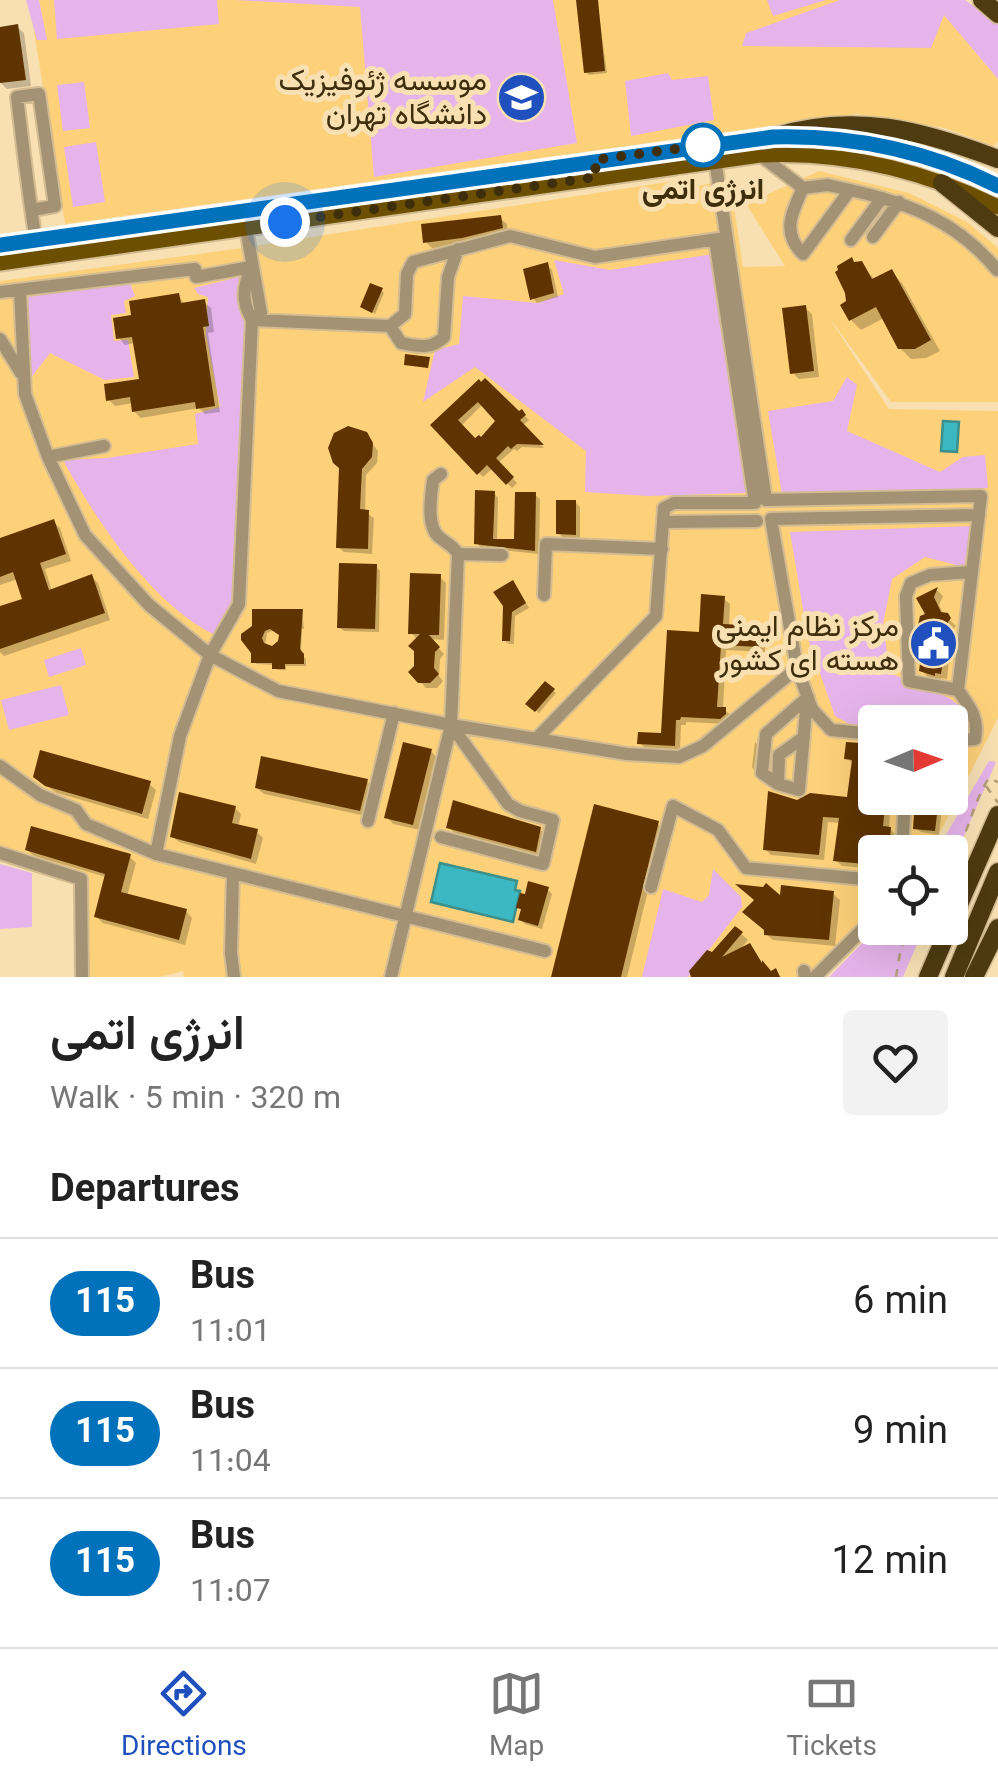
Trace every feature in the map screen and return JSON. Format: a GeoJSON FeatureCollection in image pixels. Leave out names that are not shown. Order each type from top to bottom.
{"type":"FeatureCollection","features":[{"type":"Feature","properties":{"kind":"highway"},"geometry":{"type":"LineString","coordinates":[[986,0],[998,4]]}},
{"type":"Feature","properties":{"kind":"highway"},"geometry":{"type":"LineString","coordinates":[[986,0],[998,14]]}},
{"type":"Feature","properties":{"kind":"highway"},"geometry":{"type":"LineString","coordinates":[[773,137],[818,126],[901,129],[943,138],[998,159]]}},
{"type":"Feature","properties":{"kind":"highway"},"geometry":{"type":"LineString","coordinates":[[942,183],[998,228]]}},
{"type":"Feature","properties":{"kind":"highway"},"geometry":{"type":"LineString","coordinates":[[968,884],[998,814]]}},
{"type":"Feature","properties":{"kind":"highway"},"geometry":{"type":"LineString","coordinates":[[954,977],[998,872]]}},
{"type":"Feature","properties":{"kind":"highway"},"geometry":{"type":"LineString","coordinates":[[974,977],[998,928]]}},
{"type":"Feature","properties":{"kind":"highway"},"geometry":{"type":"LineString","coordinates":[[928,977],[942,945]]}},
{"type":"Feature","properties":{"kind":"main road"},"geometry":{"type":"LineString","coordinates":[[0,263],[246,228],[773,137],[822,138],[912,152],[998,186]]}},
{"type":"Feature","properties":{"kind":"main road"},"geometry":{"type":"LineString","coordinates":[[0,245],[596,169],[801,153],[878,164],[942,183],[998,207]]}},
{"type":"Feature","properties":{"kind":"street"},"geometry":{"type":"LineString","coordinates":[[32,210],[55,206],[39,94],[17,97],[32,210],[36,240]]}},
{"type":"Feature","properties":{"kind":"street"},"geometry":{"type":"LineString","coordinates":[[801,153],[792,168],[798,185],[789,220],[793,244],[803,254],[850,190]]}},
{"type":"Feature","properties":{"kind":"street"},"geometry":{"type":"LineString","coordinates":[[760,155],[798,185],[828,186],[900,202],[940,220],[978,247],[997,270]]}},
{"type":"Feature","properties":{"kind":"street"},"geometry":{"type":"LineString","coordinates":[[715,160],[720,239],[760,502]]}},
{"type":"Feature","properties":{"kind":"street"},"geometry":{"type":"LineString","coordinates":[[850,240],[882,198]]}},
{"type":"Feature","properties":{"kind":"street"},"geometry":{"type":"LineString","coordinates":[[873,237],[900,202]]}},
{"type":"Feature","properties":{"kind":"street"},"geometry":{"type":"LineString","coordinates":[[156,854],[180,736],[210,654],[239,604],[242,588],[252,320],[260,313],[246,228]]}},
{"type":"Feature","properties":{"kind":"street"},"geometry":{"type":"LineString","coordinates":[[252,320],[390,326],[404,314],[408,267],[412,262],[510,236],[600,257],[720,239]]}},
{"type":"Feature","properties":{"kind":"street"},"geometry":{"type":"LineString","coordinates":[[390,326],[401,343],[425,347],[444,338],[448,277],[458,250]]}},
{"type":"Feature","properties":{"kind":"street"},"geometry":{"type":"LineString","coordinates":[[0,292],[195,269],[196,277],[251,268]]}},
{"type":"Feature","properties":{"kind":"street"},"geometry":{"type":"LineString","coordinates":[[20,290],[24,394],[85,535],[149,605],[210,654],[278,690],[452,725],[627,754],[678,757],[703,746],[797,668]]}},
{"type":"Feature","properties":{"kind":"street"},"geometry":{"type":"LineString","coordinates":[[0,339],[22,376]]}},
{"type":"Feature","properties":{"kind":"street"},"geometry":{"type":"LineString","coordinates":[[48,457],[104,446]]}},
{"type":"Feature","properties":{"kind":"street"},"geometry":{"type":"LineString","coordinates":[[441,474],[432,485],[433,530],[458,554],[502,554]]}},
{"type":"Feature","properties":{"kind":"street"},"geometry":{"type":"LineString","coordinates":[[538,738],[656,616],[664,508],[674,503],[981,496],[958,690],[977,726],[975,739],[968,740]]}},
{"type":"Feature","properties":{"kind":"street"},"geometry":{"type":"LineString","coordinates":[[760,502],[774,508],[764,520]]}},
{"type":"Feature","properties":{"kind":"street"},"geometry":{"type":"LineString","coordinates":[[665,522],[979,515]]}},
{"type":"Feature","properties":{"kind":"street"},"geometry":{"type":"LineString","coordinates":[[764,520],[797,668],[812,710],[832,730],[858,732]]}},
{"type":"Feature","properties":{"kind":"street"},"geometry":{"type":"LineString","coordinates":[[544,596],[546,544],[662,549]]}},
{"type":"Feature","properties":{"kind":"street"},"geometry":{"type":"LineString","coordinates":[[392,977],[452,725],[458,554]]}},
{"type":"Feature","properties":{"kind":"street"},"geometry":{"type":"LineString","coordinates":[[958,690],[909,681],[906,596],[911,583],[923,577],[970,572]]}},
{"type":"Feature","properties":{"kind":"street"},"geometry":{"type":"LineString","coordinates":[[808,697],[804,737],[799,790],[778,784],[762,772],[766,734],[808,697]]}},
{"type":"Feature","properties":{"kind":"street"},"geometry":{"type":"LineString","coordinates":[[368,821],[394,713]]}},
{"type":"Feature","properties":{"kind":"street"},"geometry":{"type":"LineString","coordinates":[[441,838],[544,864],[553,820],[508,804],[452,725]]}},
{"type":"Feature","properties":{"kind":"street"},"geometry":{"type":"LineString","coordinates":[[778,784],[780,755],[804,737]]}},
{"type":"Feature","properties":{"kind":"street"},"geometry":{"type":"LineString","coordinates":[[0,766],[40,795],[76,810],[86,824],[156,854],[544,951]]}},
{"type":"Feature","properties":{"kind":"street"},"geometry":{"type":"LineString","coordinates":[[651,887],[673,806],[718,830],[746,868],[858,878]]}},
{"type":"Feature","properties":{"kind":"street"},"geometry":{"type":"LineString","coordinates":[[0,853],[76,875],[82,882],[82,977]]}},
{"type":"Feature","properties":{"kind":"street"},"geometry":{"type":"LineString","coordinates":[[233,873],[234,977]]}},
{"type":"Feature","properties":{"kind":"street"},"geometry":{"type":"LineString","coordinates":[[808,975],[858,931]]}},
{"type":"Feature","properties":{"kind":"street"},"geometry":{"type":"LineString","coordinates":[[983,977],[998,947]]}},
{"type":"Feature","properties":{"kind":"path"},"geometry":{"type":"LineString","coordinates":[[962,835],[973,804],[989,778],[998,782]]}},
{"type":"Feature","properties":{"kind":"path"},"geometry":{"type":"LineString","coordinates":[[985,784],[998,803]]}},
{"type":"Feature","properties":{"kind":"path"},"geometry":{"type":"LineString","coordinates":[[896,977],[902,945]]}},
{"type":"Feature","properties":{"kind":"shaded area"},"geometry":{"type":"Polygon","coordinates":[[[26,0],[39,0],[47,40],[37,40],[26,0]]]}},
{"type":"Feature","properties":{"kind":"shaded area","name":"موسسه ژئوفیزیک دانشگاه تهران"},"geometry":{"type":"Polygon","coordinates":[[[29,0],[932,0],[998,79],[998,141],[994,146],[945,128],[856,114],[65,224],[29,0]]]}},
{"type":"Feature","properties":{"kind":"shaded area"},"geometry":{"type":"Polygon","coordinates":[[[54,0],[217,0],[219,24],[57,39],[54,0]]]}},
{"type":"Feature","properties":{"kind":"shaded area"},"geometry":{"type":"Polygon","coordinates":[[[235,0],[553,0],[577,143],[374,177],[360,7],[235,0]]]}},
{"type":"Feature","properties":{"kind":"shaded area"},"geometry":{"type":"Polygon","coordinates":[[[767,0],[826,0],[773,16],[767,0]]]}},
{"type":"Feature","properties":{"kind":"shaded area"},"geometry":{"type":"Polygon","coordinates":[[[840,0],[965,0],[998,23],[998,79],[944,15],[931,48],[742,46],[746,33],[840,0]]]}},
{"type":"Feature","properties":{"kind":"shaded area"},"geometry":{"type":"Polygon","coordinates":[[[668,73],[672,80],[708,76],[714,120],[631,136],[625,81],[668,73]]]}},
{"type":"Feature","properties":{"kind":"shaded area"},"geometry":{"type":"Polygon","coordinates":[[[84,82],[90,128],[63,131],[57,85],[84,82]]]}},
{"type":"Feature","properties":{"kind":"shaded area"},"geometry":{"type":"Polygon","coordinates":[[[96,142],[105,202],[73,207],[64,147],[96,142]]]}},
{"type":"Feature","properties":{"kind":"shaded area"},"geometry":{"type":"Polygon","coordinates":[[[822,143],[934,168],[998,194],[998,201],[849,152],[617,168],[718,149],[822,143]]]}},
{"type":"Feature","properties":{"kind":"shaded area"},"geometry":{"type":"Polygon","coordinates":[[[819,171],[909,193],[967,222],[998,248],[998,402],[891,402],[828,316],[889,409],[998,411],[998,718],[968,777],[968,705],[858,705],[858,815],[949,815],[939,835],[858,835],[858,945],[849,955],[824,977],[184,977],[183,971],[160,977],[86,977],[87,875],[0,847],[0,281],[693,178],[698,186],[730,179],[743,267],[785,266],[746,204],[819,171]]]}},
{"type":"Feature","properties":{"kind":"shaded area"},"geometry":{"type":"Polygon","coordinates":[[[537,176],[538,183],[294,214],[315,208],[537,176]]]}},
{"type":"Feature","properties":{"kind":"shaded area"},"geometry":{"type":"Polygon","coordinates":[[[713,254],[746,493],[648,496],[585,492],[586,451],[475,367],[423,402],[435,350],[459,344],[463,296],[538,303],[564,294],[554,260],[610,270],[713,254]]]}},
{"type":"Feature","properties":{"kind":"shaded area"},"geometry":{"type":"Polygon","coordinates":[[[239,277],[240,309],[249,321],[234,604],[213,634],[168,602],[127,558],[63,460],[107,458],[198,444],[195,414],[220,407],[206,334],[208,297],[194,288],[239,277]]]}},
{"type":"Feature","properties":{"kind":"shaded area"},"geometry":{"type":"Polygon","coordinates":[[[130,283],[135,296],[124,301],[126,313],[111,315],[114,341],[128,340],[134,377],[105,380],[50,353],[27,383],[26,297],[130,283]]]}},
{"type":"Feature","properties":{"kind":"shaded area"},"geometry":{"type":"Polygon","coordinates":[[[847,377],[857,385],[847,431],[940,472],[963,457],[985,455],[988,488],[782,494],[768,411],[833,401],[847,377]]]}},
{"type":"Feature","properties":{"kind":"shaded area"},"geometry":{"type":"Polygon","coordinates":[[[973,526],[964,567],[925,557],[892,579],[883,624],[890,673],[959,705],[858,705],[858,727],[835,716],[808,639],[790,532],[973,526]]]}},
{"type":"Feature","properties":{"kind":"shaded area"},"geometry":{"type":"Polygon","coordinates":[[[81,648],[86,665],[49,677],[44,660],[81,648]]]}},
{"type":"Feature","properties":{"kind":"shaded area"},"geometry":{"type":"Polygon","coordinates":[[[61,685],[69,715],[9,730],[1,700],[61,685]]]}},
{"type":"Feature","properties":{"kind":"shaded area"},"geometry":{"type":"Polygon","coordinates":[[[989,761],[996,762],[964,835],[946,835],[958,815],[968,815],[968,797],[989,761]]]}},
{"type":"Feature","properties":{"kind":"shaded area"},"geometry":{"type":"Polygon","coordinates":[[[0,864],[32,873],[32,927],[0,929],[0,864]]]}},
{"type":"Feature","properties":{"kind":"shaded area"},"geometry":{"type":"Polygon","coordinates":[[[713,869],[741,897],[742,907],[688,977],[642,977],[663,889],[702,902],[709,895],[713,869]]]}},
{"type":"Feature","properties":{"kind":"shaded area"},"geometry":{"type":"Polygon","coordinates":[[[860,945],[917,945],[903,977],[829,977],[860,945]]]}},
{"type":"Feature","properties":{"kind":"water"},"geometry":{"type":"Polygon","coordinates":[[[943,421],[959,422],[957,452],[941,451],[943,421]]]}},
{"type":"Feature","properties":{"kind":"water"},"geometry":{"type":"Polygon","coordinates":[[[440,863],[517,881],[515,890],[520,891],[513,922],[431,902],[440,863]]]}},
{"type":"Feature","properties":{"kind":"building"},"geometry":{"type":"Polygon","coordinates":[[[576,0],[598,0],[605,71],[584,73],[576,0]]]}},
{"type":"Feature","properties":{"kind":"building"},"geometry":{"type":"Polygon","coordinates":[[[18,24],[26,80],[0,83],[0,27],[18,24]]]}},
{"type":"Feature","properties":{"kind":"building"},"geometry":{"type":"Polygon","coordinates":[[[501,215],[503,228],[423,243],[421,224],[501,215]]]}},
{"type":"Feature","properties":{"kind":"building"},"geometry":{"type":"Polygon","coordinates":[[[852,257],[854,262],[862,261],[872,279],[892,269],[931,340],[915,349],[898,349],[876,307],[849,321],[840,305],[846,301],[845,293],[835,272],[837,266],[852,257]]]}},
{"type":"Feature","properties":{"kind":"building"},"geometry":{"type":"Polygon","coordinates":[[[548,262],[554,293],[530,300],[523,269],[548,262]]]}},
{"type":"Feature","properties":{"kind":"building"},"geometry":{"type":"Polygon","coordinates":[[[370,283],[383,288],[372,313],[360,307],[370,283]]]}},
{"type":"Feature","properties":{"kind":"building"},"geometry":{"type":"Polygon","coordinates":[[[179,293],[181,303],[205,299],[209,326],[203,327],[215,406],[196,409],[195,402],[132,412],[130,397],[106,401],[104,384],[139,379],[132,337],[116,339],[113,318],[131,315],[129,301],[179,293]]]}},
{"type":"Feature","properties":{"kind":"building"},"geometry":{"type":"Polygon","coordinates":[[[806,305],[814,371],[790,374],[782,308],[806,305]]]}},
{"type":"Feature","properties":{"kind":"building"},"geometry":{"type":"Polygon","coordinates":[[[405,354],[430,357],[428,368],[404,365],[405,354]]]}},
{"type":"Feature","properties":{"kind":"building"},"geometry":{"type":"Polygon","coordinates":[[[485,378],[519,411],[522,409],[526,415],[520,420],[544,445],[517,444],[511,449],[508,446],[496,458],[514,477],[506,485],[487,465],[477,475],[430,425],[479,379],[481,382],[485,378]],[[478,402],[458,420],[475,438],[481,437],[495,421],[478,402]]]}},
{"type":"Feature","properties":{"kind":"building"},"geometry":{"type":"Polygon","coordinates":[[[348,426],[367,432],[373,443],[372,457],[362,469],[360,509],[369,510],[368,549],[336,548],[339,468],[328,448],[334,433],[348,426]]]}},
{"type":"Feature","properties":{"kind":"building"},"geometry":{"type":"Polygon","coordinates":[[[475,490],[495,491],[493,539],[514,539],[515,492],[536,492],[535,551],[474,544],[475,490]]]}},
{"type":"Feature","properties":{"kind":"building"},"geometry":{"type":"Polygon","coordinates":[[[556,500],[576,500],[576,535],[556,534],[556,500]]]}},
{"type":"Feature","properties":{"kind":"building"},"geometry":{"type":"Polygon","coordinates":[[[54,519],[66,554],[40,563],[49,590],[92,574],[105,613],[0,649],[0,606],[22,599],[13,572],[0,577],[0,538],[54,519]]]}},
{"type":"Feature","properties":{"kind":"building"},"geometry":{"type":"Polygon","coordinates":[[[339,563],[377,564],[375,629],[337,628],[339,563]]]}},
{"type":"Feature","properties":{"kind":"building"},"geometry":{"type":"Polygon","coordinates":[[[410,573],[441,574],[439,635],[429,635],[440,647],[435,652],[434,668],[439,674],[430,683],[418,683],[408,672],[414,666],[414,651],[408,646],[420,634],[408,634],[410,573]]]}},
{"type":"Feature","properties":{"kind":"building"},"geometry":{"type":"Polygon","coordinates":[[[513,580],[526,603],[512,612],[510,641],[502,641],[503,606],[493,592],[513,580]]]}},
{"type":"Feature","properties":{"kind":"building","name":"مرکز نظام ایمنی هسته ای کشور"},"geometry":{"type":"Polygon","coordinates":[[[938,587],[934,597],[941,612],[951,618],[946,625],[947,653],[941,674],[935,676],[919,671],[924,633],[918,625],[920,616],[925,614],[916,598],[938,587]]]}},
{"type":"Feature","properties":{"kind":"building"},"geometry":{"type":"Polygon","coordinates":[[[701,594],[725,596],[723,624],[760,626],[759,647],[721,645],[717,707],[726,707],[726,714],[720,719],[681,717],[676,720],[675,746],[637,744],[638,732],[661,733],[667,630],[699,632],[701,594]]]}},
{"type":"Feature","properties":{"kind":"building"},"geometry":{"type":"Polygon","coordinates":[[[252,609],[303,609],[300,649],[304,664],[272,669],[272,663],[251,663],[251,653],[241,634],[252,626],[252,609]],[[270,629],[262,638],[272,646],[279,635],[270,629]]]}},
{"type":"Feature","properties":{"kind":"building"},"geometry":{"type":"Polygon","coordinates":[[[545,681],[555,689],[535,712],[525,704],[545,681]]]}},
{"type":"Feature","properties":{"kind":"building"},"geometry":{"type":"Polygon","coordinates":[[[403,742],[432,749],[413,825],[384,818],[403,742]]]}},
{"type":"Feature","properties":{"kind":"building"},"geometry":{"type":"Polygon","coordinates":[[[846,742],[858,743],[858,815],[884,815],[883,826],[891,827],[890,835],[858,835],[858,863],[833,861],[839,818],[823,817],[819,855],[763,850],[768,791],[797,800],[810,793],[847,797],[852,760],[844,759],[846,742]]]}},
{"type":"Feature","properties":{"kind":"building"},"geometry":{"type":"Polygon","coordinates":[[[40,750],[151,781],[142,814],[45,786],[33,777],[40,750]]]}},
{"type":"Feature","properties":{"kind":"building"},"geometry":{"type":"Polygon","coordinates":[[[261,756],[368,779],[360,811],[255,788],[261,756]]]}},
{"type":"Feature","properties":{"kind":"building"},"geometry":{"type":"Polygon","coordinates":[[[179,792],[236,806],[232,823],[258,829],[251,859],[170,837],[179,792]]]}},
{"type":"Feature","properties":{"kind":"building"},"geometry":{"type":"Polygon","coordinates":[[[453,800],[541,827],[536,852],[446,828],[453,800]]]}},
{"type":"Feature","properties":{"kind":"building"},"geometry":{"type":"Polygon","coordinates":[[[594,804],[659,821],[621,977],[551,977],[594,804]]]}},
{"type":"Feature","properties":{"kind":"building"},"geometry":{"type":"Polygon","coordinates":[[[914,815],[937,815],[935,831],[913,829],[914,815]]]}},
{"type":"Feature","properties":{"kind":"building"},"geometry":{"type":"Polygon","coordinates":[[[31,826],[131,854],[121,892],[187,909],[179,940],[94,917],[105,874],[25,850],[31,826]]]}},
{"type":"Feature","properties":{"kind":"building"},"geometry":{"type":"Polygon","coordinates":[[[528,881],[549,887],[538,926],[518,920],[521,909],[516,908],[528,881]]]}},
{"type":"Feature","properties":{"kind":"building"},"geometry":{"type":"Polygon","coordinates":[[[766,883],[780,895],[781,885],[834,891],[829,940],[764,935],[764,930],[742,912],[754,900],[735,884],[763,887],[766,883]]]}},
{"type":"Feature","properties":{"kind":"building"},"geometry":{"type":"Polygon","coordinates":[[[735,926],[743,932],[722,957],[750,943],[762,963],[771,971],[776,968],[780,977],[691,977],[689,971],[707,950],[712,952],[735,926]]]}},
{"type":"Feature","properties":{"kind":"bus line","name":"115"},"geometry":{"type":"LineString","coordinates":[[0,245],[773,137],[822,138],[912,152],[998,186]]}},
{"type":"Feature","properties":{"kind":"place","name":"موسسه ژئوفیزیک دانشگاه تهران"},"geometry":{"type":"Point","coordinates":[522,97]}},
{"type":"Feature","properties":{"kind":"place","name":"انرژی اتمی"},"geometry":{"type":"Point","coordinates":[703,145]}},
{"type":"Feature","properties":{"kind":"place","name":"مرکز نظام ایمنی هسته ای کشور"},"geometry":{"type":"Point","coordinates":[934,643]}},
{"type":"Feature","properties":{"kind":"route"},"geometry":{"type":"LineString","coordinates":[[285,222],[597,177],[594,160],[713,144],[703,145]]}}]}
